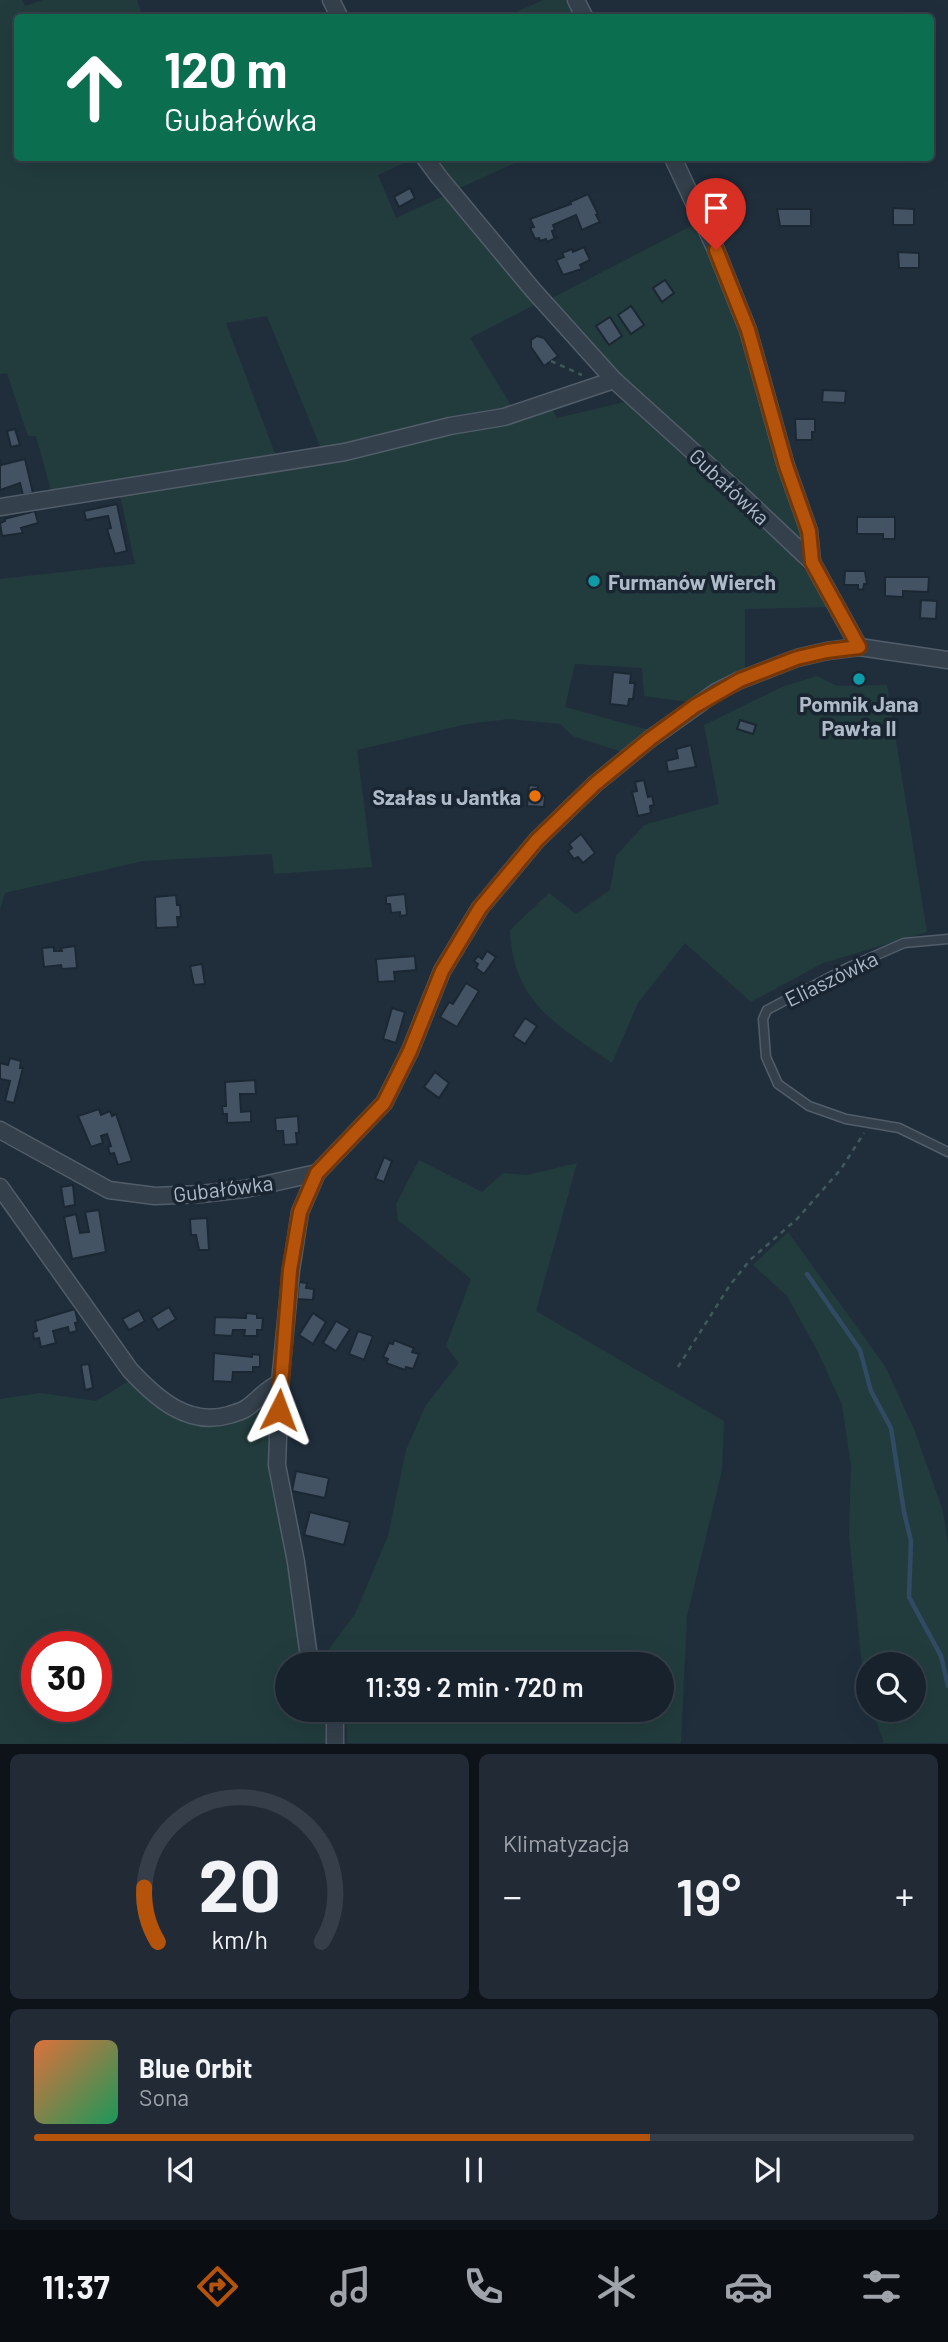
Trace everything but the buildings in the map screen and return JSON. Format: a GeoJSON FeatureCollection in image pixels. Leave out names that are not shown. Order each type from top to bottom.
{"type":"FeatureCollection","features":[{"type":"Feature","properties":{"kind":"street","name":"Gubałówka"},"geometry":{"type":"LineString","coordinates":[[427,161],[607,383],[740,493],[812,562],[859,647]]}},
{"type":"Feature","properties":{"kind":"street"},"geometry":{"type":"LineString","coordinates":[[674,161],[716,250],[748,330],[786,466],[809,531],[812,562]]}},
{"type":"Feature","properties":{"kind":"street"},"geometry":{"type":"LineString","coordinates":[[0,507],[345,452],[450,426],[504,416],[607,383]]}},
{"type":"Feature","properties":{"kind":"street"},"geometry":{"type":"LineString","coordinates":[[308,1652],[296,1562],[277,1465],[280,1383],[290,1270],[300,1212],[317,1173],[384,1103],[410,1051],[442,971],[480,908],[537,840],[595,784],[687,712],[740,680],[797,658],[859,647],[948,660]]}},
{"type":"Feature","properties":{"kind":"street","name":"Gubałówka"},"geometry":{"type":"LineString","coordinates":[[0,1130],[110,1191],[155,1196],[201,1194],[246,1189],[317,1173]]}},
{"type":"Feature","properties":{"kind":"street"},"geometry":{"type":"LineString","coordinates":[[0,1187],[130,1370],[152,1393],[181,1412],[214,1419],[244,1410],[268,1388],[280,1383]]}},
{"type":"Feature","properties":{"kind":"street"},"geometry":{"type":"LineString","coordinates":[[335,1722],[335,1744]]}},
{"type":"Feature","properties":{"kind":"lane","name":"Eliaszówka"},"geometry":{"type":"LineString","coordinates":[[948,939],[904,943],[847,968],[767,1010],[763,1019],[766,1057],[778,1084],[809,1106],[846,1119],[899,1128],[948,1152]]}},
{"type":"Feature","properties":{"kind":"path"},"geometry":{"type":"LineString","coordinates":[[551,361],[607,383]]}},
{"type":"Feature","properties":{"kind":"path"},"geometry":{"type":"LineString","coordinates":[[678,1367],[730,1285],[750,1260],[797,1219],[841,1169],[862,1137],[868,1122]]}},
{"type":"Feature","properties":{"kind":"green space"},"geometry":{"type":"Polygon","coordinates":[[[0,0],[22,0],[25,6],[43,0],[137,0],[142,14],[14,14],[14,161],[408,161],[378,175],[396,218],[446,195],[538,303],[470,338],[515,412],[322,451],[267,316],[226,323],[277,459],[52,494],[36,436],[28,436],[7,373],[0,374],[0,0]]]}},
{"type":"Feature","properties":{"kind":"green space"},"geometry":{"type":"Polygon","coordinates":[[[543,0],[571,0],[579,14],[512,14],[543,0]]]}},
{"type":"Feature","properties":{"kind":"green space"},"geometry":{"type":"Polygon","coordinates":[[[435,161],[519,161],[460,188],[435,161]]]}},
{"type":"Feature","properties":{"kind":"green space"},"geometry":{"type":"Polygon","coordinates":[[[699,222],[730,291],[805,541],[801,541],[634,387],[552,298],[699,222]]]}},
{"type":"Feature","properties":{"kind":"green space"},"geometry":{"type":"Polygon","coordinates":[[[625,402],[707,472],[775,537],[805,570],[829,607],[745,609],[745,668],[689,702],[644,696],[642,668],[575,664],[565,707],[649,730],[622,752],[573,736],[560,724],[509,719],[467,724],[357,750],[372,867],[274,874],[272,854],[143,861],[5,893],[0,909],[0,579],[135,564],[120,495],[551,407],[557,418],[625,402]]]}},
{"type":"Feature","properties":{"kind":"green space"},"geometry":{"type":"Polygon","coordinates":[[[817,676],[837,686],[887,685],[927,932],[823,963],[751,1002],[685,943],[638,1003],[612,1063],[557,1024],[529,995],[513,955],[510,930],[549,893],[576,914],[610,890],[616,856],[644,825],[719,804],[704,725],[782,687],[817,676]]]}},
{"type":"Feature","properties":{"kind":"green space"},"geometry":{"type":"Polygon","coordinates":[[[419,1160],[482,1192],[503,1173],[527,1175],[577,1163],[536,1311],[724,1421],[722,1470],[687,1616],[681,1743],[347,1743],[346,1722],[674,1722],[674,1652],[327,1652],[355,1614],[388,1536],[406,1450],[426,1405],[459,1363],[446,1346],[471,1279],[398,1220],[396,1204],[419,1160]]]}},
{"type":"Feature","properties":{"kind":"green space"},"geometry":{"type":"Polygon","coordinates":[[[788,1232],[885,1366],[914,1429],[943,1511],[948,1544],[948,1743],[884,1743],[876,1722],[926,1722],[926,1652],[860,1652],[849,1534],[851,1465],[842,1405],[818,1352],[787,1296],[753,1265],[788,1232]]]}},
{"type":"Feature","properties":{"kind":"green space"},"geometry":{"type":"Polygon","coordinates":[[[132,1379],[199,1422],[267,1397],[275,1404],[289,1560],[304,1652],[275,1652],[275,1722],[329,1722],[330,1743],[0,1744],[0,1399],[40,1393],[96,1401],[132,1379]]]}},
{"type":"Feature","properties":{"kind":"waterway"},"geometry":{"type":"LineString","coordinates":[[807,1274],[860,1350],[871,1391],[891,1428],[911,1541],[909,1597],[941,1656],[948,1686]]}},
{"type":"Feature","properties":{"kind":"place","name":"Furmanów Wierch"},"geometry":{"type":"Point","coordinates":[594,581]}},
{"type":"Feature","properties":{"kind":"place","name":"Pomnik Jana Pawła II"},"geometry":{"type":"Point","coordinates":[859,679]}},
{"type":"Feature","properties":{"kind":"place","name":"Szałas u Jantka"},"geometry":{"type":"Point","coordinates":[535,796]}},
{"type":"Feature","properties":{"kind":"route"},"geometry":{"type":"LineString","coordinates":[[279,1410],[290,1270],[300,1212],[317,1173],[384,1103],[410,1051],[442,971],[480,908],[537,840],[595,784],[695,706],[740,680],[797,658],[859,647],[812,562],[809,531],[786,466],[748,330],[716,250]]}}]}
